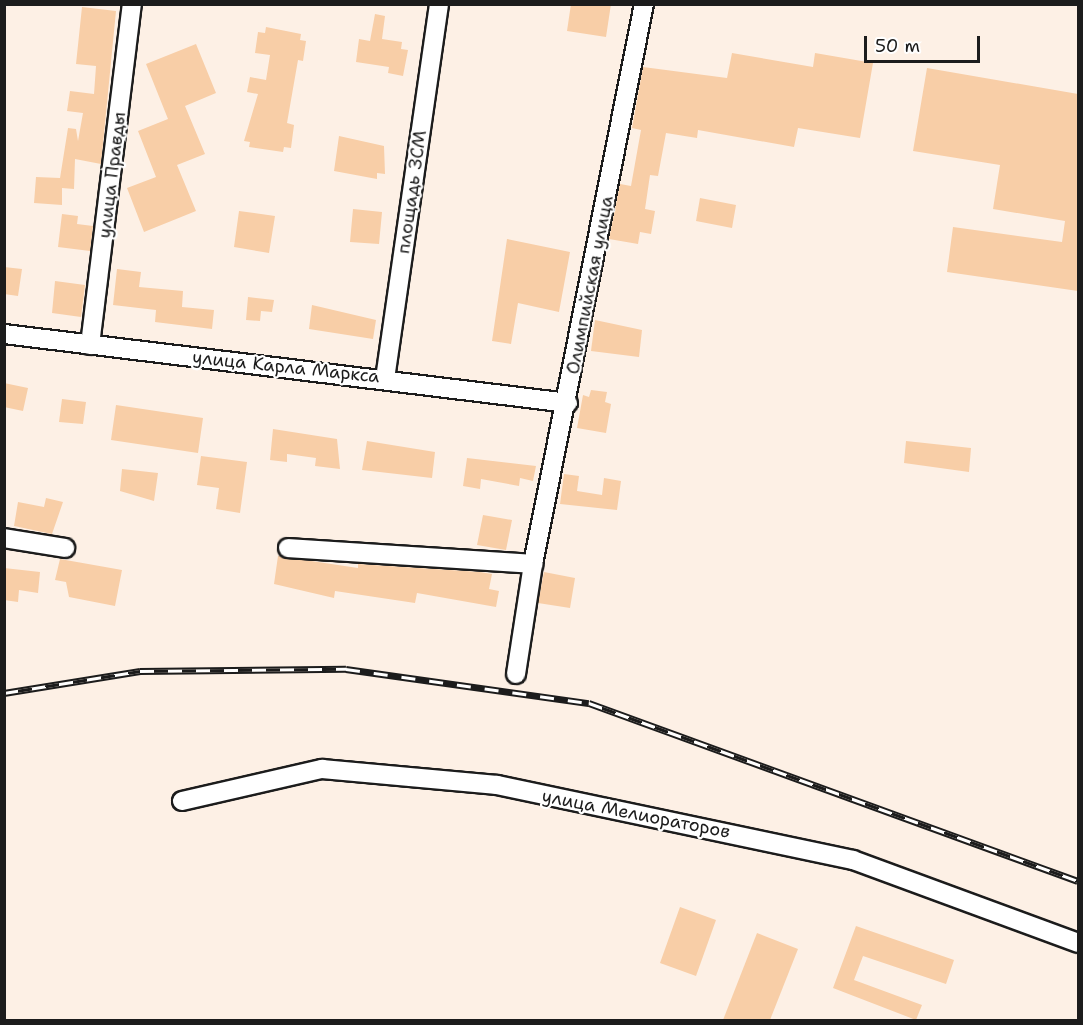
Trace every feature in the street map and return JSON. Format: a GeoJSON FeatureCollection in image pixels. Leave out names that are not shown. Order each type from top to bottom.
{"type":"FeatureCollection","features":[{"type":"Feature","properties":{"kind":"street","name":"улица Правды"},"geometry":{"type":"LineString","coordinates":[[90,345],[132,4]]}},
{"type":"Feature","properties":{"kind":"street","name":"площадь ЗСМ"},"geometry":{"type":"LineString","coordinates":[[385,379],[439,4]]}},
{"type":"Feature","properties":{"kind":"street","name":"Олимпийская улица"},"geometry":{"type":"LineString","coordinates":[[516,674],[533,564],[568,403],[644,4]]}},
{"type":"Feature","properties":{"kind":"street","name":"улица Карла Маркса"},"geometry":{"type":"LineString","coordinates":[[4,334],[568,403]]}},
{"type":"Feature","properties":{"kind":"street"},"geometry":{"type":"LineString","coordinates":[[4,538],[65,548]]}},
{"type":"Feature","properties":{"kind":"street"},"geometry":{"type":"LineString","coordinates":[[288,548],[533,564]]}},
{"type":"Feature","properties":{"kind":"street","name":"улица Мелиораторов"},"geometry":{"type":"LineString","coordinates":[[182,801],[322,769],[497,785],[853,860],[1078,943]]}},
{"type":"Feature","properties":{"kind":"building"},"geometry":{"type":"Polygon","coordinates":[[[571,4],[611,4],[606,37],[567,31],[571,4]]]}},
{"type":"Feature","properties":{"kind":"building"},"geometry":{"type":"Polygon","coordinates":[[[82,7],[116,11],[101,164],[75,159],[74,189],[62,188],[62,205],[34,203],[36,177],[60,178],[68,128],[76,129],[78,141],[83,113],[67,111],[70,91],[94,94],[96,66],[76,64],[82,7]]]}},
{"type":"Feature","properties":{"kind":"building"},"geometry":{"type":"Polygon","coordinates":[[[375,14],[385,16],[382,39],[402,42],[401,49],[408,50],[403,76],[388,73],[389,67],[356,62],[359,39],[370,41],[375,14]]]}},
{"type":"Feature","properties":{"kind":"building"},"geometry":{"type":"Polygon","coordinates":[[[266,27],[301,34],[300,40],[306,41],[303,61],[298,60],[287,123],[294,125],[291,148],[284,147],[283,152],[249,147],[250,142],[244,141],[258,94],[247,92],[250,77],[266,80],[270,55],[255,53],[258,32],[265,33],[266,27]]]}},
{"type":"Feature","properties":{"kind":"building"},"geometry":{"type":"Polygon","coordinates":[[[196,44],[216,93],[185,106],[205,154],[177,165],[196,211],[144,232],[127,188],[156,177],[138,131],[168,119],[146,64],[196,44]]]}},
{"type":"Feature","properties":{"kind":"building"},"geometry":{"type":"Polygon","coordinates":[[[732,53],[813,67],[815,53],[873,63],[860,138],[798,128],[794,147],[698,130],[697,138],[666,133],[658,176],[650,175],[645,209],[655,211],[651,234],[640,232],[638,244],[609,239],[620,184],[631,186],[641,130],[632,128],[643,67],[727,78],[732,53]]]}},
{"type":"Feature","properties":{"kind":"building"},"geometry":{"type":"Polygon","coordinates":[[[927,68],[1078,94],[1078,291],[947,272],[953,227],[1062,242],[1065,221],[993,209],[1000,165],[913,151],[927,68]]]}},
{"type":"Feature","properties":{"kind":"building"},"geometry":{"type":"Polygon","coordinates":[[[339,136],[384,146],[385,174],[377,173],[377,179],[334,171],[339,136]]]}},
{"type":"Feature","properties":{"kind":"building"},"geometry":{"type":"Polygon","coordinates":[[[700,198],[736,205],[732,228],[696,221],[700,198]]]}},
{"type":"Feature","properties":{"kind":"building"},"geometry":{"type":"Polygon","coordinates":[[[353,209],[382,212],[379,244],[350,242],[353,209]]]}},
{"type":"Feature","properties":{"kind":"building"},"geometry":{"type":"Polygon","coordinates":[[[239,211],[275,216],[269,253],[234,247],[239,211]]]}},
{"type":"Feature","properties":{"kind":"building"},"geometry":{"type":"Polygon","coordinates":[[[62,214],[78,216],[77,224],[93,226],[90,251],[58,247],[62,214]]]}},
{"type":"Feature","properties":{"kind":"building"},"geometry":{"type":"Polygon","coordinates":[[[507,239],[570,252],[559,312],[518,303],[511,344],[492,341],[507,239]]]}},
{"type":"Feature","properties":{"kind":"building"},"geometry":{"type":"Polygon","coordinates":[[[4,267],[22,269],[18,296],[4,294],[4,267]]]}},
{"type":"Feature","properties":{"kind":"building"},"geometry":{"type":"Polygon","coordinates":[[[117,269],[141,272],[139,287],[183,291],[182,307],[214,310],[212,329],[155,322],[156,310],[113,305],[117,269]]]}},
{"type":"Feature","properties":{"kind":"building"},"geometry":{"type":"Polygon","coordinates":[[[55,281],[85,285],[81,317],[52,313],[55,281]]]}},
{"type":"Feature","properties":{"kind":"building"},"geometry":{"type":"Polygon","coordinates":[[[248,297],[274,300],[272,312],[261,311],[260,321],[246,320],[248,297]]]}},
{"type":"Feature","properties":{"kind":"building"},"geometry":{"type":"Polygon","coordinates":[[[312,305],[376,320],[373,339],[309,329],[312,305]]]}},
{"type":"Feature","properties":{"kind":"building"},"geometry":{"type":"Polygon","coordinates":[[[595,320],[642,330],[639,357],[591,351],[595,320]]]}},
{"type":"Feature","properties":{"kind":"building"},"geometry":{"type":"Polygon","coordinates":[[[4,383],[28,388],[23,411],[4,407],[4,383]]]}},
{"type":"Feature","properties":{"kind":"building"},"geometry":{"type":"Polygon","coordinates":[[[591,390],[607,392],[605,402],[611,404],[606,433],[577,428],[583,395],[589,397],[591,390]]]}},
{"type":"Feature","properties":{"kind":"building"},"geometry":{"type":"Polygon","coordinates":[[[62,399],[86,402],[83,424],[59,422],[62,399]]]}},
{"type":"Feature","properties":{"kind":"building"},"geometry":{"type":"Polygon","coordinates":[[[116,405],[203,418],[198,453],[111,440],[116,405]]]}},
{"type":"Feature","properties":{"kind":"building"},"geometry":{"type":"Polygon","coordinates":[[[273,429],[337,439],[340,469],[315,466],[316,458],[287,454],[287,462],[270,460],[273,429]]]}},
{"type":"Feature","properties":{"kind":"building"},"geometry":{"type":"Polygon","coordinates":[[[367,441],[435,452],[432,478],[362,470],[367,441]]]}},
{"type":"Feature","properties":{"kind":"building"},"geometry":{"type":"Polygon","coordinates":[[[906,441],[971,448],[969,472],[904,463],[906,441]]]}},
{"type":"Feature","properties":{"kind":"building"},"geometry":{"type":"Polygon","coordinates":[[[201,456],[247,462],[240,513],[216,509],[219,488],[197,485],[201,456]]]}},
{"type":"Feature","properties":{"kind":"building"},"geometry":{"type":"Polygon","coordinates":[[[467,458],[536,466],[533,481],[520,478],[519,486],[481,479],[480,489],[463,486],[467,458]]]}},
{"type":"Feature","properties":{"kind":"building"},"geometry":{"type":"Polygon","coordinates":[[[122,469],[158,473],[154,501],[120,491],[122,469]]]}},
{"type":"Feature","properties":{"kind":"building"},"geometry":{"type":"Polygon","coordinates":[[[564,474],[579,476],[577,491],[602,495],[604,478],[621,481],[617,510],[560,504],[564,474]]]}},
{"type":"Feature","properties":{"kind":"building"},"geometry":{"type":"Polygon","coordinates":[[[46,498],[63,502],[52,534],[14,526],[18,502],[44,507],[46,498]]]}},
{"type":"Feature","properties":{"kind":"building"},"geometry":{"type":"Polygon","coordinates":[[[483,515],[512,520],[506,550],[477,545],[483,515]]]}},
{"type":"Feature","properties":{"kind":"building"},"geometry":{"type":"Polygon","coordinates":[[[278,556],[358,568],[358,564],[492,574],[489,589],[499,591],[496,607],[417,593],[415,603],[335,591],[334,598],[274,584],[278,556]]]}},
{"type":"Feature","properties":{"kind":"building"},"geometry":{"type":"Polygon","coordinates":[[[60,559],[122,570],[115,606],[69,597],[66,582],[55,580],[60,559]]]}},
{"type":"Feature","properties":{"kind":"building"},"geometry":{"type":"Polygon","coordinates":[[[4,568],[40,572],[38,593],[19,590],[18,602],[4,600],[4,568]]]}},
{"type":"Feature","properties":{"kind":"building"},"geometry":{"type":"Polygon","coordinates":[[[544,572],[575,578],[570,608],[538,603],[544,572]]]}},
{"type":"Feature","properties":{"kind":"building"},"geometry":{"type":"Polygon","coordinates":[[[680,907],[716,920],[696,976],[660,963],[680,907]]]}},
{"type":"Feature","properties":{"kind":"building"},"geometry":{"type":"Polygon","coordinates":[[[856,926],[954,960],[946,984],[863,956],[854,980],[922,1005],[916,1020],[833,988],[856,926]]]}},
{"type":"Feature","properties":{"kind":"building"},"geometry":{"type":"Polygon","coordinates":[[[757,933],[798,949],[770,1020],[723,1020],[757,933]]]}},
{"type":"Feature","properties":{"kind":"railway"},"geometry":{"type":"LineString","coordinates":[[4,693],[140,671],[346,669],[589,703],[1078,881]]}}]}
